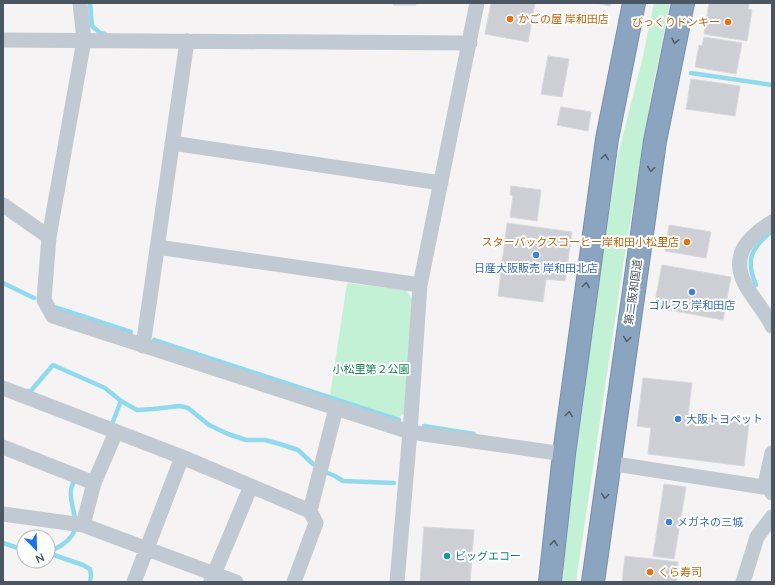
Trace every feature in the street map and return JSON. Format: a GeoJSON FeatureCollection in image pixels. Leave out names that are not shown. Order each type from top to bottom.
{"type":"FeatureCollection","features":[{"type":"Feature","properties":{"kind":"highway"},"geometry":{"type":"LineString","coordinates":[[550,582],[564,454],[607,139],[634,3]]}},
{"type":"Feature","properties":{"kind":"highway","name":"第二阪和国道"},"geometry":{"type":"LineString","coordinates":[[593,582],[655,141],[683,3]]}},
{"type":"Feature","properties":{"kind":"street"},"geometry":{"type":"LineString","coordinates":[[80,3],[84,40],[49,237],[44,300],[53,316],[410,432],[564,454]]}},
{"type":"Feature","properties":{"kind":"street"},"geometry":{"type":"LineString","coordinates":[[397,582],[410,432],[420,285],[477,3]]}},
{"type":"Feature","properties":{"kind":"street"},"geometry":{"type":"LineString","coordinates":[[3,40],[470,43]]}},
{"type":"Feature","properties":{"kind":"street"},"geometry":{"type":"LineString","coordinates":[[143,346],[187,41]]}},
{"type":"Feature","properties":{"kind":"street"},"geometry":{"type":"LineString","coordinates":[[172,143],[441,183]]}},
{"type":"Feature","properties":{"kind":"street"},"geometry":{"type":"LineString","coordinates":[[3,205],[49,237]]}},
{"type":"Feature","properties":{"kind":"street"},"geometry":{"type":"LineString","coordinates":[[772,222],[749,239],[740,253],[740,269],[745,284],[772,326]]}},
{"type":"Feature","properties":{"kind":"street"},"geometry":{"type":"LineString","coordinates":[[157,246],[420,285]]}},
{"type":"Feature","properties":{"kind":"street"},"geometry":{"type":"LineString","coordinates":[[3,388],[182,457],[310,511],[316,523],[294,582]]}},
{"type":"Feature","properties":{"kind":"street"},"geometry":{"type":"LineString","coordinates":[[310,511],[336,408]]}},
{"type":"Feature","properties":{"kind":"street"},"geometry":{"type":"LineString","coordinates":[[83,525],[94,483],[116,432]]}},
{"type":"Feature","properties":{"kind":"street"},"geometry":{"type":"LineString","coordinates":[[3,447],[94,483]]}},
{"type":"Feature","properties":{"kind":"street"},"geometry":{"type":"LineString","coordinates":[[771,490],[766,480],[772,453]]}},
{"type":"Feature","properties":{"kind":"street"},"geometry":{"type":"LineString","coordinates":[[134,582],[182,457]]}},
{"type":"Feature","properties":{"kind":"street"},"geometry":{"type":"LineString","coordinates":[[609,463],[771,490]]}},
{"type":"Feature","properties":{"kind":"street"},"geometry":{"type":"LineString","coordinates":[[213,578],[251,486]]}},
{"type":"Feature","properties":{"kind":"street"},"geometry":{"type":"LineString","coordinates":[[3,514],[83,525],[147,548],[213,578],[236,582]]}},
{"type":"Feature","properties":{"kind":"street"},"geometry":{"type":"LineString","coordinates":[[743,582],[757,537],[772,517]]}},
{"type":"Feature","properties":{"kind":"green space"},"geometry":{"type":"Polygon","coordinates":[[[654,3],[670,3],[651,96],[623,266],[576,582],[563,582],[569,503],[596,298],[618,155],[643,56],[654,3]]]}},
{"type":"Feature","properties":{"kind":"green space","name":"小松里第２公園"},"geometry":{"type":"Polygon","coordinates":[[[347,283],[406,290],[413,300],[404,414],[397,419],[330,396],[347,283]]]}},
{"type":"Feature","properties":{"kind":"building"},"geometry":{"type":"Polygon","coordinates":[[[393,3],[416,3],[416,5],[393,5],[393,3]]]}},
{"type":"Feature","properties":{"kind":"building","name":"かごの屋 岸和田店"},"geometry":{"type":"Polygon","coordinates":[[[491,3],[535,3],[528,42],[485,34],[491,3]]]}},
{"type":"Feature","properties":{"kind":"building"},"geometry":{"type":"Polygon","coordinates":[[[596,3],[611,3],[610,6],[596,3]]]}},
{"type":"Feature","properties":{"kind":"building","name":"びっくりドンキー"},"geometry":{"type":"Polygon","coordinates":[[[709,3],[749,3],[748,9],[752,10],[747,41],[704,34],[709,3]]]}},
{"type":"Feature","properties":{"kind":"building"},"geometry":{"type":"Polygon","coordinates":[[[704,37],[742,43],[736,74],[695,67],[699,45],[702,46],[704,37]]]}},
{"type":"Feature","properties":{"kind":"building"},"geometry":{"type":"Polygon","coordinates":[[[548,56],[569,59],[562,97],[541,94],[548,56]]]}},
{"type":"Feature","properties":{"kind":"building"},"geometry":{"type":"Polygon","coordinates":[[[691,79],[740,86],[735,116],[686,109],[691,79]]]}},
{"type":"Feature","properties":{"kind":"building"},"geometry":{"type":"Polygon","coordinates":[[[561,107],[591,112],[588,131],[557,125],[561,107]]]}},
{"type":"Feature","properties":{"kind":"building"},"geometry":{"type":"Polygon","coordinates":[[[511,186],[541,190],[537,221],[510,217],[513,196],[510,195],[511,186]]]}},
{"type":"Feature","properties":{"kind":"building","name":"日産大阪販売 岸和田北店"},"geometry":{"type":"Polygon","coordinates":[[[507,223],[572,232],[565,281],[546,279],[543,302],[498,296],[507,223]]]}},
{"type":"Feature","properties":{"kind":"building"},"geometry":{"type":"Polygon","coordinates":[[[669,225],[711,232],[706,258],[665,251],[669,225]]]}},
{"type":"Feature","properties":{"kind":"building","name":"ゴルフ5 岸和田店"},"geometry":{"type":"Polygon","coordinates":[[[662,265],[731,277],[723,320],[654,307],[662,265]]]}},
{"type":"Feature","properties":{"kind":"building","name":"大阪トヨペット"},"geometry":{"type":"Polygon","coordinates":[[[643,378],[692,383],[688,415],[749,423],[744,466],[648,454],[651,428],[637,426],[643,378]]]}},
{"type":"Feature","properties":{"kind":"building","name":"メガネの三城"},"geometry":{"type":"Polygon","coordinates":[[[664,484],[686,487],[674,559],[653,556],[664,484]]]}},
{"type":"Feature","properties":{"kind":"building","name":"ビッグエコー"},"geometry":{"type":"Polygon","coordinates":[[[424,527],[474,530],[470,582],[420,582],[424,527]]]}},
{"type":"Feature","properties":{"kind":"building","name":"くら寿司"},"geometry":{"type":"Polygon","coordinates":[[[625,556],[678,562],[676,582],[622,582],[625,556]]]}},
{"type":"Feature","properties":{"kind":"waterway"},"geometry":{"type":"LineString","coordinates":[[90,3],[92,26],[100,33],[105,34]]}},
{"type":"Feature","properties":{"kind":"waterway"},"geometry":{"type":"LineString","coordinates":[[691,73],[772,85]]}},
{"type":"Feature","properties":{"kind":"waterway"},"geometry":{"type":"LineString","coordinates":[[756,285],[751,268],[752,255],[759,243],[772,231]]}},
{"type":"Feature","properties":{"kind":"waterway"},"geometry":{"type":"LineString","coordinates":[[3,283],[34,298]]}},
{"type":"Feature","properties":{"kind":"waterway"},"geometry":{"type":"LineString","coordinates":[[54,307],[131,332]]}},
{"type":"Feature","properties":{"kind":"waterway"},"geometry":{"type":"LineString","coordinates":[[154,340],[399,420]]}},
{"type":"Feature","properties":{"kind":"waterway"},"geometry":{"type":"LineString","coordinates":[[27,391],[30,392],[53,365],[105,388],[121,401],[137,410],[180,406],[188,408],[209,425],[228,434],[246,440],[265,440],[298,450],[313,464]]}},
{"type":"Feature","properties":{"kind":"waterway"},"geometry":{"type":"LineString","coordinates":[[112,424],[121,401]]}},
{"type":"Feature","properties":{"kind":"waterway"},"geometry":{"type":"LineString","coordinates":[[424,426],[474,434]]}},
{"type":"Feature","properties":{"kind":"waterway"},"geometry":{"type":"LineString","coordinates":[[325,472],[343,481],[394,483]]}},
{"type":"Feature","properties":{"kind":"waterway"},"geometry":{"type":"LineString","coordinates":[[75,518],[71,488],[76,480]]}},
{"type":"Feature","properties":{"kind":"waterway"},"geometry":{"type":"LineString","coordinates":[[56,548],[68,540],[75,529]]}},
{"type":"Feature","properties":{"kind":"waterway"},"geometry":{"type":"LineString","coordinates":[[3,543],[16,547]]}},
{"type":"Feature","properties":{"kind":"waterway"},"geometry":{"type":"LineString","coordinates":[[56,556],[90,569],[90,582]]}},
{"type":"Feature","properties":{"kind":"place","name":"かごの屋 岸和田店"},"geometry":{"type":"Point","coordinates":[510,19]}},
{"type":"Feature","properties":{"kind":"place","name":"びっくりドンキー"},"geometry":{"type":"Point","coordinates":[728,22]}},
{"type":"Feature","properties":{"kind":"place","name":"スターバックスコーヒー岸和田小松里店"},"geometry":{"type":"Point","coordinates":[687,242]}},
{"type":"Feature","properties":{"kind":"place","name":"日産大阪販売 岸和田北店"},"geometry":{"type":"Point","coordinates":[536,255]}},
{"type":"Feature","properties":{"kind":"place","name":"ゴルフ5 岸和田店"},"geometry":{"type":"Point","coordinates":[692,292]}},
{"type":"Feature","properties":{"kind":"place","name":"大阪トヨペット"},"geometry":{"type":"Point","coordinates":[678,419]}},
{"type":"Feature","properties":{"kind":"place","name":"メガネの三城"},"geometry":{"type":"Point","coordinates":[669,522]}},
{"type":"Feature","properties":{"kind":"place","name":"ビッグエコー"},"geometry":{"type":"Point","coordinates":[447,556]}},
{"type":"Feature","properties":{"kind":"place","name":"くら寿司"},"geometry":{"type":"Point","coordinates":[650,572]}}]}
